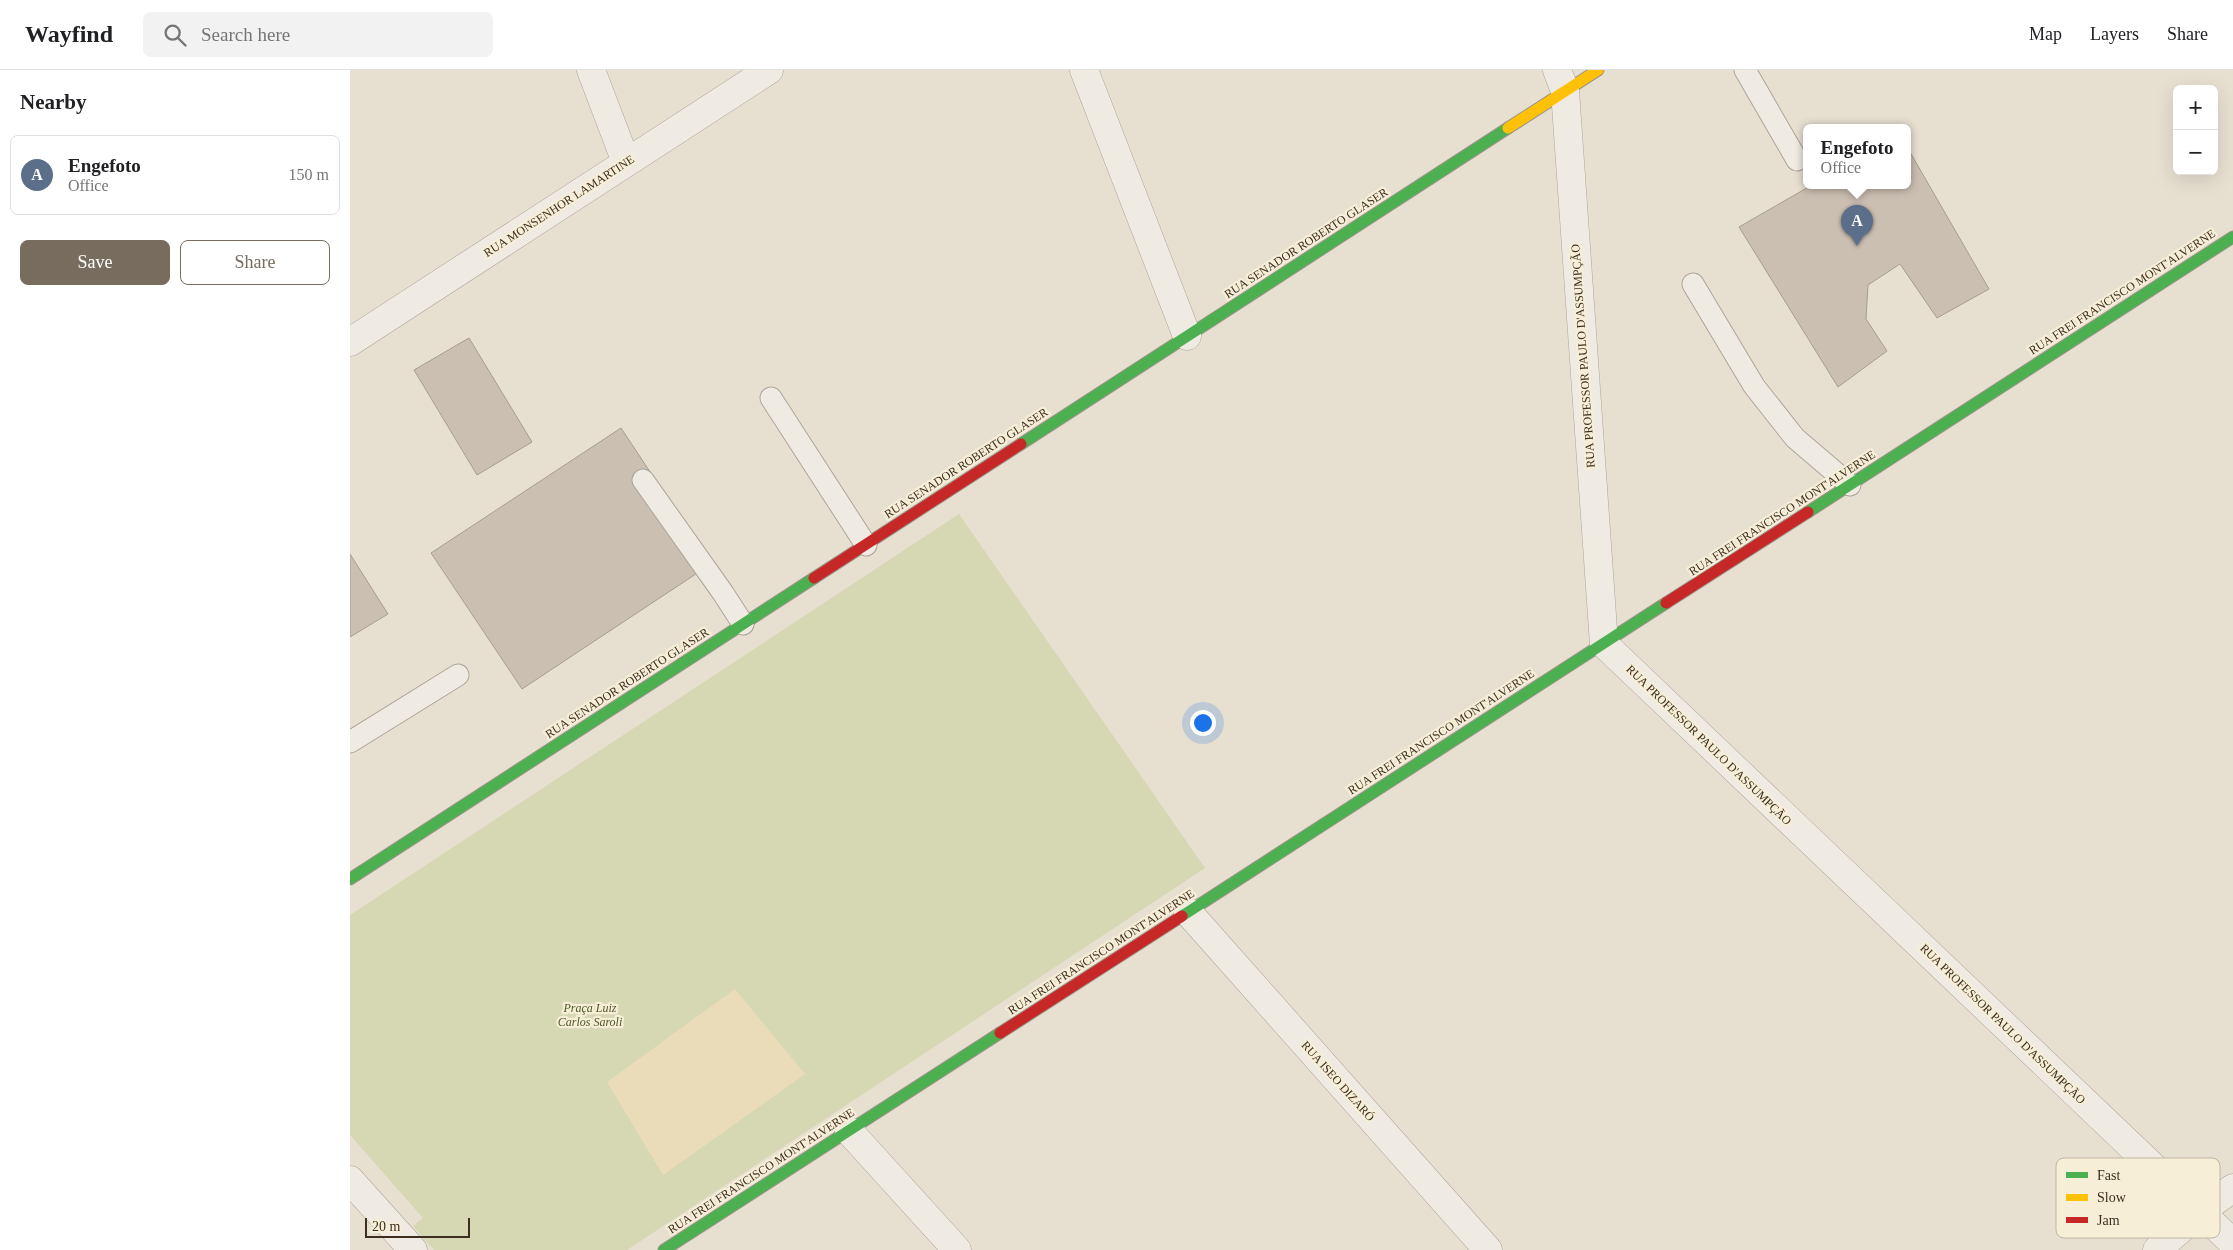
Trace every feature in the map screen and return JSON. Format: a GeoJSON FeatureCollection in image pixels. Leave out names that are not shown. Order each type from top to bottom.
{"type":"FeatureCollection","features":[{"type":"Feature","properties":{"kind":"street"},"geometry":{"type":"LineString","coordinates":[[591,70],[626,162]]}},
{"type":"Feature","properties":{"kind":"street","name":"RUA MONSENHOR LAMARTINE"},"geometry":{"type":"LineString","coordinates":[[350,342],[769,70]]}},
{"type":"Feature","properties":{"kind":"street"},"geometry":{"type":"LineString","coordinates":[[1084,70],[1187,336]]}},
{"type":"Feature","properties":{"kind":"street","name":"RUA SENADOR ROBERTO GLASER"},"geometry":{"type":"LineString","coordinates":[[350,879],[1187,336],[1561,81],[1598,70]]}},
{"type":"Feature","properties":{"kind":"street","name":"RUA PROFESSOR PAULO D'ASSUMPÇÃO"},"geometry":{"type":"LineString","coordinates":[[1561,81],[1604,644],[2143,1158]]}},
{"type":"Feature","properties":{"kind":"street","name":"RUA FREI FRANCISCO MONT'ALVERNE"},"geometry":{"type":"LineString","coordinates":[[664,1250],[2233,236]]}},
{"type":"Feature","properties":{"kind":"street","name":"RUA ISEO DIZARÓ"},"geometry":{"type":"LineString","coordinates":[[1188,912],[1488,1250]]}},
{"type":"Feature","properties":{"kind":"street"},"geometry":{"type":"LineString","coordinates":[[849,1130],[957,1250]]}},
{"type":"Feature","properties":{"kind":"street"},"geometry":{"type":"LineString","coordinates":[[350,1180],[413,1250]]}},
{"type":"Feature","properties":{"kind":"street"},"geometry":{"type":"LineString","coordinates":[[2220,1197],[2233,1188]]}},
{"type":"Feature","properties":{"kind":"street","name":"RUA PROFESSOR PAULO D'ASSUMPÇÃO"},"geometry":{"type":"LineString","coordinates":[[2220,1231],[2233,1243]]}},
{"type":"Feature","properties":{"kind":"street"},"geometry":{"type":"LineString","coordinates":[[2156,1250],[2170,1238]]}},
{"type":"Feature","properties":{"kind":"lane"},"geometry":{"type":"LineString","coordinates":[[1745,70],[1797,160]]}},
{"type":"Feature","properties":{"kind":"lane"},"geometry":{"type":"LineString","coordinates":[[1693,284],[1754,386],[1795,438],[1850,485]]}},
{"type":"Feature","properties":{"kind":"lane"},"geometry":{"type":"LineString","coordinates":[[771,398],[866,545]]}},
{"type":"Feature","properties":{"kind":"lane"},"geometry":{"type":"LineString","coordinates":[[643,480],[743,624]]}},
{"type":"Feature","properties":{"kind":"lane"},"geometry":{"type":"LineString","coordinates":[[350,742],[458,675]]}},
{"type":"Feature","properties":{"kind":"green space","name":"Praça Luiz Carlos Saroli"},"geometry":{"type":"Polygon","coordinates":[[[959,514],[1205,868],[627,1250],[434,1250],[413,1226],[423,1218],[350,1135],[350,915],[959,514]]]}},
{"type":"Feature","properties":{"kind":"sand"},"geometry":{"type":"Polygon","coordinates":[[[735,989],[805,1074],[663,1175],[607,1082],[735,989]]]}},
{"type":"Feature","properties":{"kind":"building"},"geometry":{"type":"Polygon","coordinates":[[[1911,154],[1989,289],[1937,318],[1900,264],[1868,285],[1866,319],[1887,351],[1838,387],[1739,227],[1805,189],[1911,189],[1911,154]]]}},
{"type":"Feature","properties":{"kind":"building"},"geometry":{"type":"Polygon","coordinates":[[[469,338],[532,442],[477,475],[414,370],[469,338]]]}},
{"type":"Feature","properties":{"kind":"building"},"geometry":{"type":"Polygon","coordinates":[[[621,428],[711,564],[522,689],[431,553],[621,428]]]}},
{"type":"Feature","properties":{"kind":"building"},"geometry":{"type":"Polygon","coordinates":[[[350,554],[388,614],[350,637],[350,554]]]}},
{"type":"Feature","properties":{"kind":"traffic: fast"},"geometry":{"type":"LineString","coordinates":[[1021,444],[1508,128]]}},
{"type":"Feature","properties":{"kind":"traffic: fast"},"geometry":{"type":"LineString","coordinates":[[1808,512],[2233,237]]}},
{"type":"Feature","properties":{"kind":"traffic: fast"},"geometry":{"type":"LineString","coordinates":[[350,879],[814,578]]}},
{"type":"Feature","properties":{"kind":"traffic: fast"},"geometry":{"type":"LineString","coordinates":[[1182,916],[1666,603]]}},
{"type":"Feature","properties":{"kind":"traffic: fast"},"geometry":{"type":"LineString","coordinates":[[664,1250],[1000,1033]]}},
{"type":"Feature","properties":{"kind":"traffic: slow"},"geometry":{"type":"LineString","coordinates":[[1508,128],[1598,70]]}},
{"type":"Feature","properties":{"kind":"traffic: jam"},"geometry":{"type":"LineString","coordinates":[[814,578],[1021,444]]}},
{"type":"Feature","properties":{"kind":"traffic: jam"},"geometry":{"type":"LineString","coordinates":[[1666,603],[1808,512]]}},
{"type":"Feature","properties":{"kind":"traffic: jam"},"geometry":{"type":"LineString","coordinates":[[1000,1033],[1182,916]]}},
{"type":"Feature","properties":{"kind":"place","name":"Engefoto"},"geometry":{"type":"Point","coordinates":[1857,246]}}]}
